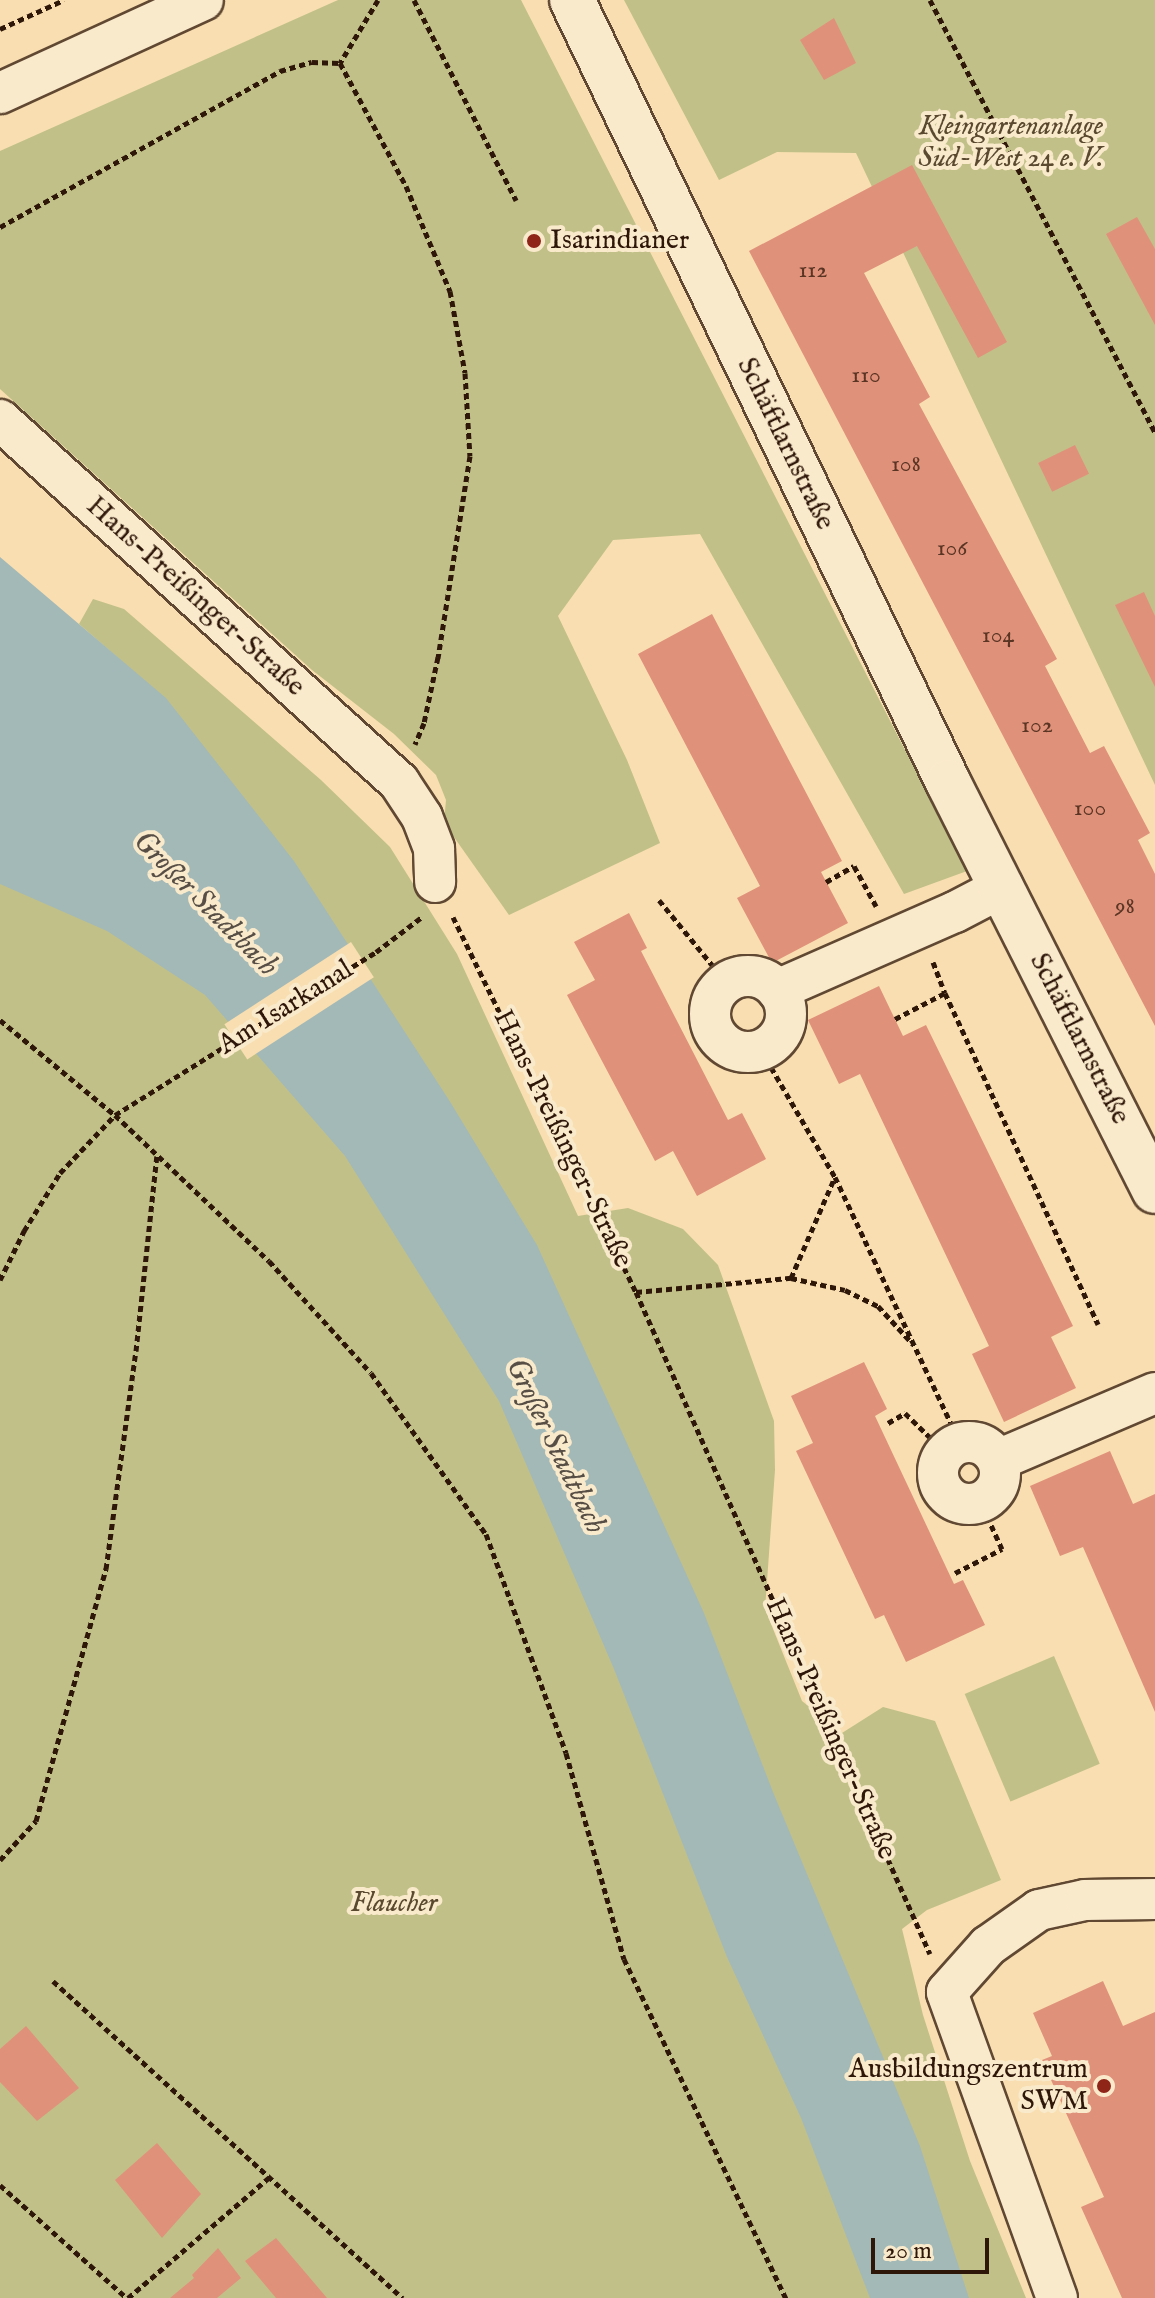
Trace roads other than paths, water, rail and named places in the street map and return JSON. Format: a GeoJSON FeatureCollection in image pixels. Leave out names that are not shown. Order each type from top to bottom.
{"type":"FeatureCollection","features":[{"type":"Feature","properties":{"kind":"street"},"geometry":{"type":"LineString","coordinates":[[0,93],[203,0]]}},
{"type":"Feature","properties":{"kind":"street","name":"Schäftlarnstraße"},"geometry":{"type":"LineString","coordinates":[[572,0],[948,782],[1155,1191]]}},
{"type":"Feature","properties":{"kind":"street","name":"Hans-Preißinger-Straße"},"geometry":{"type":"LineString","coordinates":[[0,420],[399,782],[422,817],[434,849],[435,882]]}},
{"type":"Feature","properties":{"kind":"street"},"geometry":{"type":"LineString","coordinates":[[777,990],[1003,887]]}},
{"type":"Feature","properties":{"kind":"street"},"geometry":{"type":"LineString","coordinates":[[747,976],[765,980],[777,990],[785,1007],[785,1021],[774,1042],[761,1050],[742,1052],[730,1048],[712,1028],[712,1002],[727,983],[747,976]]}},
{"type":"Feature","properties":{"kind":"street"},"geometry":{"type":"LineString","coordinates":[[998,1460],[1155,1393]]}},
{"type":"Feature","properties":{"kind":"street"},"geometry":{"type":"LineString","coordinates":[[983,1444],[998,1460],[1001,1472],[999,1485],[992,1496],[981,1503],[956,1502],[946,1495],[938,1471],[953,1448],[983,1444]]}},
{"type":"Feature","properties":{"kind":"street"},"geometry":{"type":"LineString","coordinates":[[1057,2298],[947,1992],[988,1946],[1039,1910],[1085,1900],[1155,1899]]}},
{"type":"Feature","properties":{"kind":"water","name":"Großer Stadtbach"},"geometry":{"type":"Polygon","coordinates":[[[0,557],[166,698],[294,861],[449,1100],[537,1245],[704,1613],[773,1792],[920,2146],[969,2298],[870,2298],[801,2118],[727,1957],[614,1669],[499,1401],[345,1156],[205,995],[107,931],[0,884],[0,557]]]}},
{"type":"Feature","properties":{"kind":"place","name":"Isarindianer"},"geometry":{"type":"Point","coordinates":[534,241]}},
{"type":"Feature","properties":{"kind":"place","name":"Ausbildungszentrum SWM"},"geometry":{"type":"Point","coordinates":[1104,2086]}},
{"type":"Feature","properties":{"kind":"park label","name":"Kleingartenanlage Süd-West 24 e. V."},"geometry":{"type":"Point","coordinates":[1011,143]}},
{"type":"Feature","properties":{"kind":"park label","name":"Flaucher"},"geometry":{"type":"Point","coordinates":[394,1904]}}]}
